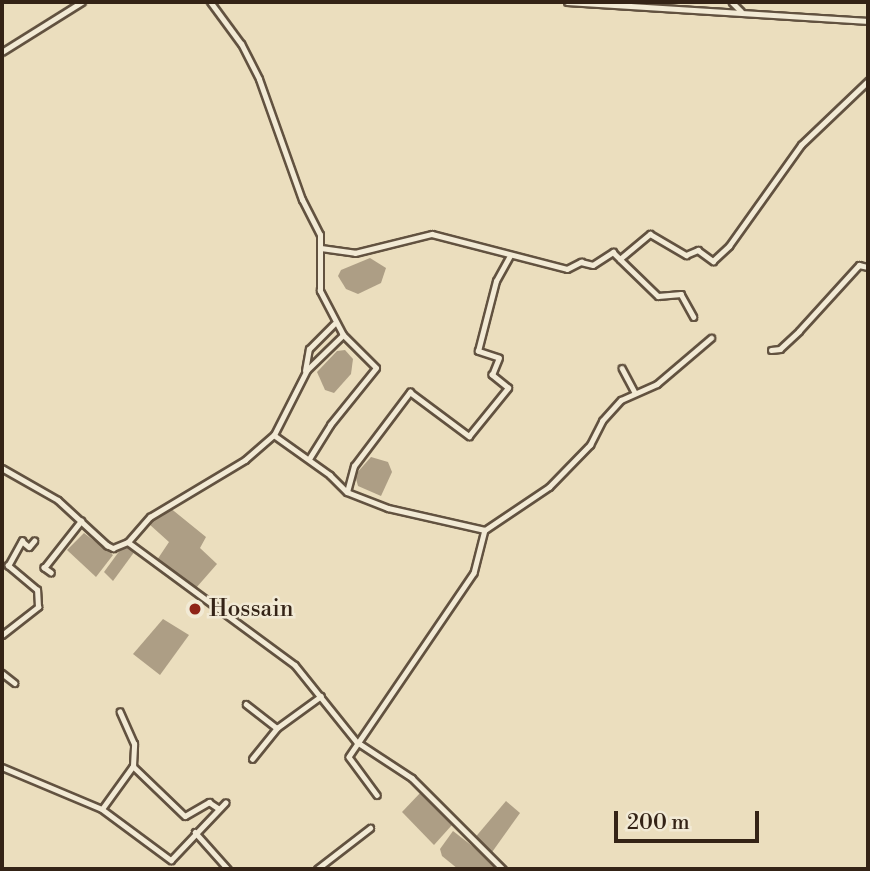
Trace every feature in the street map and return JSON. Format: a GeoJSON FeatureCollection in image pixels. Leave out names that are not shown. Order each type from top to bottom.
{"type":"FeatureCollection","features":[{"type":"Feature","properties":{"kind":"street"},"geometry":{"type":"LineString","coordinates":[[2,52],[82,2]]}},
{"type":"Feature","properties":{"kind":"street"},"geometry":{"type":"LineString","coordinates":[[209,2],[241,44],[259,79],[302,200],[320,235],[320,291],[343,335],[376,368],[330,425],[309,459]]}},
{"type":"Feature","properties":{"kind":"street"},"geometry":{"type":"LineString","coordinates":[[567,2],[868,21]]}},
{"type":"Feature","properties":{"kind":"street"},"geometry":{"type":"LineString","coordinates":[[732,2],[741,11]]}},
{"type":"Feature","properties":{"kind":"street"},"geometry":{"type":"LineString","coordinates":[[620,259],[650,234],[686,256],[698,250],[713,261],[729,246],[801,145],[868,81]]}},
{"type":"Feature","properties":{"kind":"street"},"geometry":{"type":"LineString","coordinates":[[321,248],[355,253],[432,234],[567,269],[581,262],[593,265],[613,252],[657,296],[681,294],[694,317]]}},
{"type":"Feature","properties":{"kind":"street"},"geometry":{"type":"LineString","coordinates":[[346,492],[354,466],[410,391],[469,436],[508,388],[492,375],[499,358],[478,351],[496,281],[510,256]]}},
{"type":"Feature","properties":{"kind":"street"},"geometry":{"type":"LineString","coordinates":[[771,350],[780,349],[799,331],[859,265],[868,267]]}},
{"type":"Feature","properties":{"kind":"street"},"geometry":{"type":"LineString","coordinates":[[2,468],[58,500],[113,548],[128,542],[150,517],[245,460],[274,435],[304,375],[309,349],[334,324]]}},
{"type":"Feature","properties":{"kind":"street"},"geometry":{"type":"LineString","coordinates":[[304,375],[343,335]]}},
{"type":"Feature","properties":{"kind":"street"},"geometry":{"type":"LineString","coordinates":[[377,796],[349,761],[357,742],[474,573],[485,530],[549,487],[590,445],[602,421],[635,392],[657,384],[711,338]]}},
{"type":"Feature","properties":{"kind":"street"},"geometry":{"type":"LineString","coordinates":[[622,368],[635,392]]}},
{"type":"Feature","properties":{"kind":"street"},"geometry":{"type":"LineString","coordinates":[[274,435],[309,459],[346,492],[388,508],[485,530]]}},
{"type":"Feature","properties":{"kind":"street"},"geometry":{"type":"LineString","coordinates":[[51,573],[44,568],[80,521]]}},
{"type":"Feature","properties":{"kind":"street"},"geometry":{"type":"LineString","coordinates":[[2,635],[38,607],[37,590],[8,566],[22,541],[29,547],[34,541]]}},
{"type":"Feature","properties":{"kind":"street"},"geometry":{"type":"LineString","coordinates":[[128,542],[295,665],[357,742],[412,778],[503,869]]}},
{"type":"Feature","properties":{"kind":"street"},"geometry":{"type":"LineString","coordinates":[[2,673],[15,683]]}},
{"type":"Feature","properties":{"kind":"street"},"geometry":{"type":"LineString","coordinates":[[252,758],[277,728],[321,696]]}},
{"type":"Feature","properties":{"kind":"street"},"geometry":{"type":"LineString","coordinates":[[246,704],[277,728]]}},
{"type":"Feature","properties":{"kind":"street"},"geometry":{"type":"LineString","coordinates":[[102,809],[133,766],[134,744],[120,712]]}},
{"type":"Feature","properties":{"kind":"street"},"geometry":{"type":"LineString","coordinates":[[133,766],[185,816],[209,802],[219,808]]}},
{"type":"Feature","properties":{"kind":"street"},"geometry":{"type":"LineString","coordinates":[[2,767],[102,809],[171,860],[225,803]]}},
{"type":"Feature","properties":{"kind":"street"},"geometry":{"type":"LineString","coordinates":[[317,869],[370,828]]}},
{"type":"Feature","properties":{"kind":"street"},"geometry":{"type":"LineString","coordinates":[[195,832],[228,869]]}},
{"type":"Feature","properties":{"kind":"shaded area"},"geometry":{"type":"Polygon","coordinates":[[[370,258],[386,268],[381,283],[358,294],[346,289],[338,276],[341,270],[370,258]]]}},
{"type":"Feature","properties":{"kind":"shaded area"},"geometry":{"type":"Polygon","coordinates":[[[345,350],[353,359],[351,374],[334,393],[325,390],[317,372],[337,351],[345,350]]]}},
{"type":"Feature","properties":{"kind":"shaded area"},"geometry":{"type":"Polygon","coordinates":[[[371,457],[388,462],[392,472],[381,496],[358,486],[355,475],[371,457]]]}},
{"type":"Feature","properties":{"kind":"shaded area"},"geometry":{"type":"Polygon","coordinates":[[[169,507],[206,537],[200,548],[217,564],[196,588],[157,560],[169,542],[149,524],[169,507]]]}},
{"type":"Feature","properties":{"kind":"shaded area"},"geometry":{"type":"Polygon","coordinates":[[[84,533],[113,555],[96,577],[67,550],[84,533]]]}},
{"type":"Feature","properties":{"kind":"shaded area"},"geometry":{"type":"Polygon","coordinates":[[[123,546],[135,551],[113,581],[104,572],[123,546]]]}},
{"type":"Feature","properties":{"kind":"shaded area"},"geometry":{"type":"Polygon","coordinates":[[[163,619],[189,635],[160,675],[133,654],[163,619]]]}},
{"type":"Feature","properties":{"kind":"shaded area"},"geometry":{"type":"Polygon","coordinates":[[[422,791],[452,825],[434,845],[402,812],[422,791]]]}},
{"type":"Feature","properties":{"kind":"shaded area"},"geometry":{"type":"Polygon","coordinates":[[[506,801],[520,813],[490,855],[473,840],[506,801]]]}},
{"type":"Feature","properties":{"kind":"shaded area"},"geometry":{"type":"Polygon","coordinates":[[[453,831],[494,863],[494,869],[458,869],[442,856],[440,849],[453,831]]]}},
{"type":"Feature","properties":{"kind":"place","name":"Hossain"},"geometry":{"type":"Point","coordinates":[195,609]}}]}
